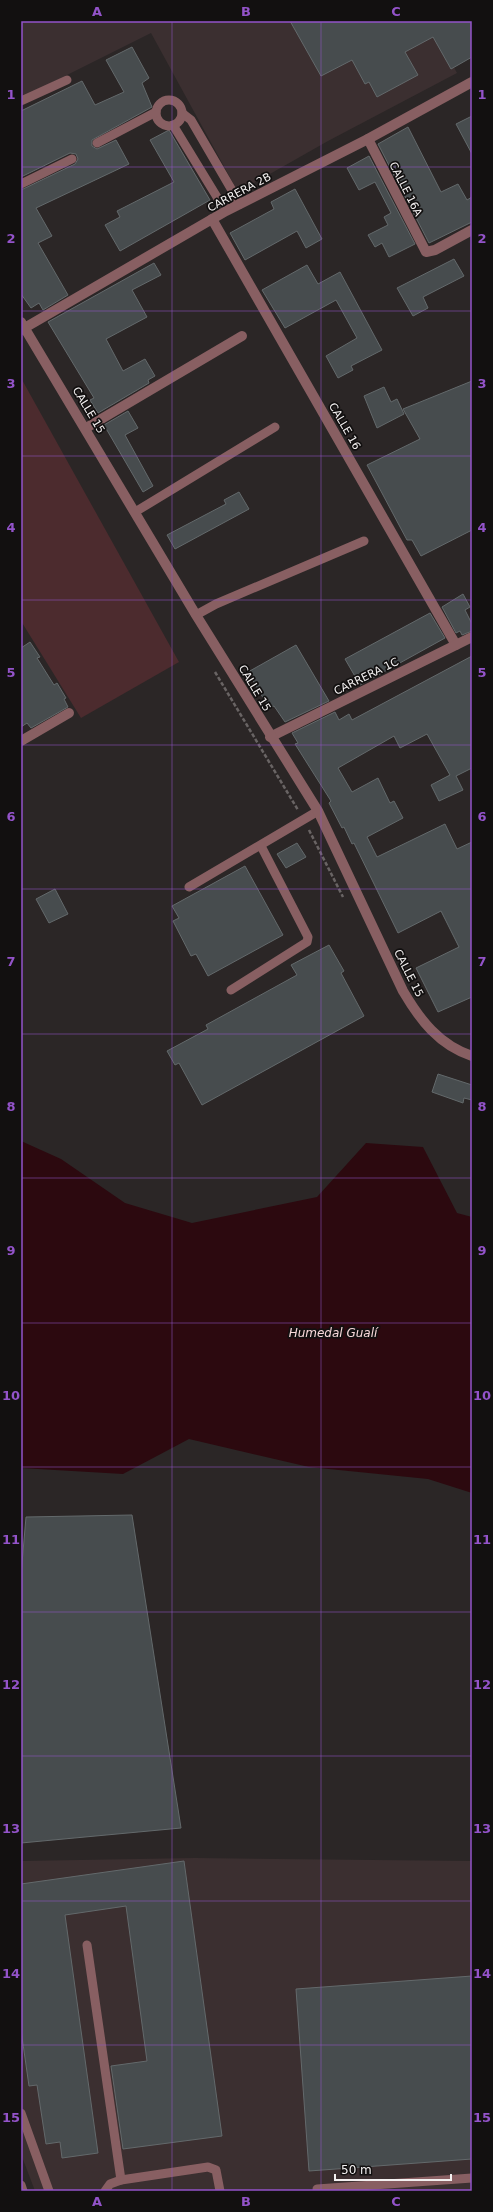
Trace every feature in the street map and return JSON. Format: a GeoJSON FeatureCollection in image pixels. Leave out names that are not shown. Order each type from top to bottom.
{"type":"FeatureCollection","features":[{"type":"Feature","properties":{"kind":"street","name":"CARRERA 2B"},"geometry":{"type":"LineString","coordinates":[[22,326],[212,219],[368,139],[472,82]]}},
{"type":"Feature","properties":{"kind":"street","name":"CALLE 16A"},"geometry":{"type":"LineString","coordinates":[[368,139],[423,249],[426,252],[431,252],[472,230]]}},
{"type":"Feature","properties":{"kind":"street","name":"CALLE 16"},"geometry":{"type":"LineString","coordinates":[[212,219],[456,645]]}},
{"type":"Feature","properties":{"kind":"street","name":"CALLE 15"},"geometry":{"type":"LineString","coordinates":[[22,326],[86,428],[270,737],[318,811],[403,991],[418,1016],[438,1037],[472,1056]]}},
{"type":"Feature","properties":{"kind":"street"},"geometry":{"type":"LineString","coordinates":[[86,428],[242,336]]}},
{"type":"Feature","properties":{"kind":"street","name":"CARRERA 1C"},"geometry":{"type":"LineString","coordinates":[[270,737],[472,637]]}},
{"type":"Feature","properties":{"kind":"street"},"geometry":{"type":"LineString","coordinates":[[21,741],[68,713]]}},
{"type":"Feature","properties":{"kind":"lane"},"geometry":{"type":"LineString","coordinates":[[21,101],[67,80]]}},
{"type":"Feature","properties":{"kind":"lane"},"geometry":{"type":"LineString","coordinates":[[97,143],[156,112],[160,103],[169,100],[178,104],[182,113],[191,120],[240,204]]}},
{"type":"Feature","properties":{"kind":"lane"},"geometry":{"type":"LineString","coordinates":[[156,112],[157,117],[164,124],[173,124],[178,122],[182,113]]}},
{"type":"Feature","properties":{"kind":"lane"},"geometry":{"type":"LineString","coordinates":[[173,124],[220,202]]}},
{"type":"Feature","properties":{"kind":"lane"},"geometry":{"type":"LineString","coordinates":[[21,184],[72,159]]}},
{"type":"Feature","properties":{"kind":"lane"},"geometry":{"type":"LineString","coordinates":[[136,512],[275,427]]}},
{"type":"Feature","properties":{"kind":"lane"},"geometry":{"type":"LineString","coordinates":[[196,615],[216,604],[364,541]]}},
{"type":"Feature","properties":{"kind":"lane"},"geometry":{"type":"LineString","coordinates":[[189,887],[261,846],[318,811]]}},
{"type":"Feature","properties":{"kind":"lane"},"geometry":{"type":"LineString","coordinates":[[231,990],[307,942],[308,938],[261,846]]}},
{"type":"Feature","properties":{"kind":"lane"},"geometry":{"type":"LineString","coordinates":[[87,1944],[121,2180]]}},
{"type":"Feature","properties":{"kind":"lane"},"geometry":{"type":"LineString","coordinates":[[21,2113],[49,2191]]}},
{"type":"Feature","properties":{"kind":"lane"},"geometry":{"type":"LineString","coordinates":[[106,2191],[110,2184],[121,2180],[208,2167],[216,2170],[220,2191]]}},
{"type":"Feature","properties":{"kind":"lane"},"geometry":{"type":"LineString","coordinates":[[317,2189],[472,2178]]}},
{"type":"Feature","properties":{"kind":"lane"},"geometry":{"type":"LineString","coordinates":[[21,2185],[23,2191]]}},
{"type":"Feature","properties":{"kind":"path"},"geometry":{"type":"LineString","coordinates":[[214,671],[305,820],[344,898]]}},
{"type":"Feature","properties":{"kind":"shaded area"},"geometry":{"type":"Polygon","coordinates":[[[21,21],[429,21],[457,73],[328,141],[238,192],[151,33],[21,98],[21,21]]]}},
{"type":"Feature","properties":{"kind":"shaded area"},"geometry":{"type":"Polygon","coordinates":[[[21,378],[179,662],[81,718],[21,621],[21,378]]]}},
{"type":"Feature","properties":{"kind":"shaded area"},"geometry":{"type":"Polygon","coordinates":[[[195,1858],[472,1861],[472,2191],[35,2191],[21,2154],[21,1861],[195,1858]]]}},
{"type":"Feature","properties":{"kind":"water","name":"Humedal Gualí"},"geometry":{"type":"Polygon","coordinates":[[[21,1141],[61,1159],[125,1203],[192,1223],[317,1197],[366,1143],[423,1147],[457,1213],[472,1217],[472,1493],[428,1479],[309,1467],[189,1439],[123,1474],[21,1468],[21,1141]]]}},
{"type":"Feature","properties":{"kind":"building"},"geometry":{"type":"Polygon","coordinates":[[[290,21],[472,21],[472,57],[451,69],[433,37],[405,52],[418,75],[377,97],[369,82],[365,84],[352,60],[321,76],[290,21]]]}},
{"type":"Feature","properties":{"kind":"building"},"geometry":{"type":"Polygon","coordinates":[[[132,47],[149,78],[142,83],[152,107],[92,140],[92,146],[97,149],[116,140],[129,164],[36,208],[52,236],[38,243],[68,295],[43,310],[39,303],[31,308],[21,294],[21,190],[75,164],[78,159],[76,154],[70,153],[21,177],[21,111],[82,81],[95,105],[124,92],[106,60],[132,47]]]}},
{"type":"Feature","properties":{"kind":"building"},"geometry":{"type":"Polygon","coordinates":[[[472,116],[472,154],[456,124],[472,116]]]}},
{"type":"Feature","properties":{"kind":"building"},"geometry":{"type":"Polygon","coordinates":[[[408,127],[441,192],[458,184],[467,200],[472,197],[472,222],[429,243],[378,144],[408,127]]]}},
{"type":"Feature","properties":{"kind":"building"},"geometry":{"type":"Polygon","coordinates":[[[169,130],[210,200],[120,251],[105,225],[120,217],[117,211],[174,182],[150,140],[169,130]]]}},
{"type":"Feature","properties":{"kind":"building"},"geometry":{"type":"Polygon","coordinates":[[[369,156],[415,244],[389,257],[382,243],[375,247],[368,235],[388,225],[384,217],[391,213],[375,182],[359,190],[347,168],[369,156]]]}},
{"type":"Feature","properties":{"kind":"building"},"geometry":{"type":"Polygon","coordinates":[[[295,189],[322,239],[306,248],[297,231],[245,260],[230,233],[274,209],[271,202],[295,189]]]}},
{"type":"Feature","properties":{"kind":"building"},"geometry":{"type":"Polygon","coordinates":[[[454,259],[464,276],[423,297],[428,308],[413,316],[397,288],[454,259]]]}},
{"type":"Feature","properties":{"kind":"building"},"geometry":{"type":"Polygon","coordinates":[[[154,263],[161,275],[132,290],[147,317],[106,339],[123,371],[145,359],[155,376],[148,380],[149,383],[98,413],[90,400],[94,398],[48,322],[154,263]]]}},
{"type":"Feature","properties":{"kind":"building"},"geometry":{"type":"Polygon","coordinates":[[[307,265],[318,284],[340,272],[382,350],[351,366],[353,370],[338,378],[326,356],[357,338],[336,300],[285,328],[262,290],[307,265]]]}},
{"type":"Feature","properties":{"kind":"building"},"geometry":{"type":"Polygon","coordinates":[[[472,381],[472,530],[421,556],[412,540],[407,540],[367,465],[420,439],[403,409],[472,381]]]}},
{"type":"Feature","properties":{"kind":"building"},"geometry":{"type":"Polygon","coordinates":[[[384,387],[391,402],[397,399],[404,414],[377,428],[364,396],[384,387]]]}},
{"type":"Feature","properties":{"kind":"building"},"geometry":{"type":"Polygon","coordinates":[[[128,411],[138,428],[125,435],[153,486],[143,492],[104,425],[128,411]]]}},
{"type":"Feature","properties":{"kind":"building"},"geometry":{"type":"Polygon","coordinates":[[[239,492],[249,509],[175,549],[167,535],[226,504],[224,500],[239,492]]]}},
{"type":"Feature","properties":{"kind":"building"},"geometry":{"type":"Polygon","coordinates":[[[463,594],[470,607],[465,610],[472,624],[472,631],[462,635],[460,631],[456,633],[442,607],[463,594]]]}},
{"type":"Feature","properties":{"kind":"building"},"geometry":{"type":"Polygon","coordinates":[[[430,613],[445,638],[360,685],[345,659],[430,613]]]}},
{"type":"Feature","properties":{"kind":"building"},"geometry":{"type":"Polygon","coordinates":[[[30,642],[40,657],[37,658],[54,685],[57,683],[66,698],[64,699],[68,707],[31,728],[27,723],[21,727],[21,648],[30,642]]]}},
{"type":"Feature","properties":{"kind":"building"},"geometry":{"type":"Polygon","coordinates":[[[296,645],[329,701],[285,722],[274,706],[269,708],[248,672],[296,645]]]}},
{"type":"Feature","properties":{"kind":"building"},"geometry":{"type":"Polygon","coordinates":[[[472,656],[472,768],[456,776],[463,790],[439,801],[431,785],[450,775],[427,734],[400,748],[394,736],[338,768],[352,792],[378,778],[390,803],[394,801],[403,818],[367,837],[377,857],[445,824],[457,849],[472,842],[472,997],[438,1012],[416,968],[459,947],[441,911],[398,933],[354,843],[352,844],[344,827],[342,828],[329,803],[331,801],[295,744],[298,743],[292,733],[335,712],[339,720],[349,714],[352,720],[472,656]]]}},
{"type":"Feature","properties":{"kind":"building"},"geometry":{"type":"Polygon","coordinates":[[[297,843],[306,857],[286,868],[277,854],[297,843]]]}},
{"type":"Feature","properties":{"kind":"building"},"geometry":{"type":"Polygon","coordinates":[[[245,866],[283,935],[208,976],[196,954],[191,956],[173,921],[179,918],[172,906],[245,866]]]}},
{"type":"Feature","properties":{"kind":"building"},"geometry":{"type":"Polygon","coordinates":[[[55,889],[68,914],[49,923],[36,899],[55,889]]]}},
{"type":"Feature","properties":{"kind":"building"},"geometry":{"type":"Polygon","coordinates":[[[329,945],[344,971],[341,973],[364,1016],[202,1105],[179,1063],[175,1065],[167,1051],[208,1029],[206,1025],[297,975],[291,965],[329,945]]]}},
{"type":"Feature","properties":{"kind":"building"},"geometry":{"type":"Polygon","coordinates":[[[438,1074],[472,1085],[472,1100],[464,1098],[463,1103],[432,1092],[438,1074]]]}},
{"type":"Feature","properties":{"kind":"building"},"geometry":{"type":"Polygon","coordinates":[[[132,1515],[181,1828],[21,1843],[21,1575],[26,1517],[132,1515]]]}},
{"type":"Feature","properties":{"kind":"building"},"geometry":{"type":"Polygon","coordinates":[[[184,1861],[222,2136],[123,2149],[111,2066],[147,2061],[126,1906],[65,1915],[98,2153],[62,2158],[60,2142],[46,2144],[37,2085],[29,2086],[21,2030],[21,1884],[184,1861]]]}},
{"type":"Feature","properties":{"kind":"building"},"geometry":{"type":"Polygon","coordinates":[[[472,1976],[472,2159],[309,2171],[296,1989],[472,1976]]]}}]}
